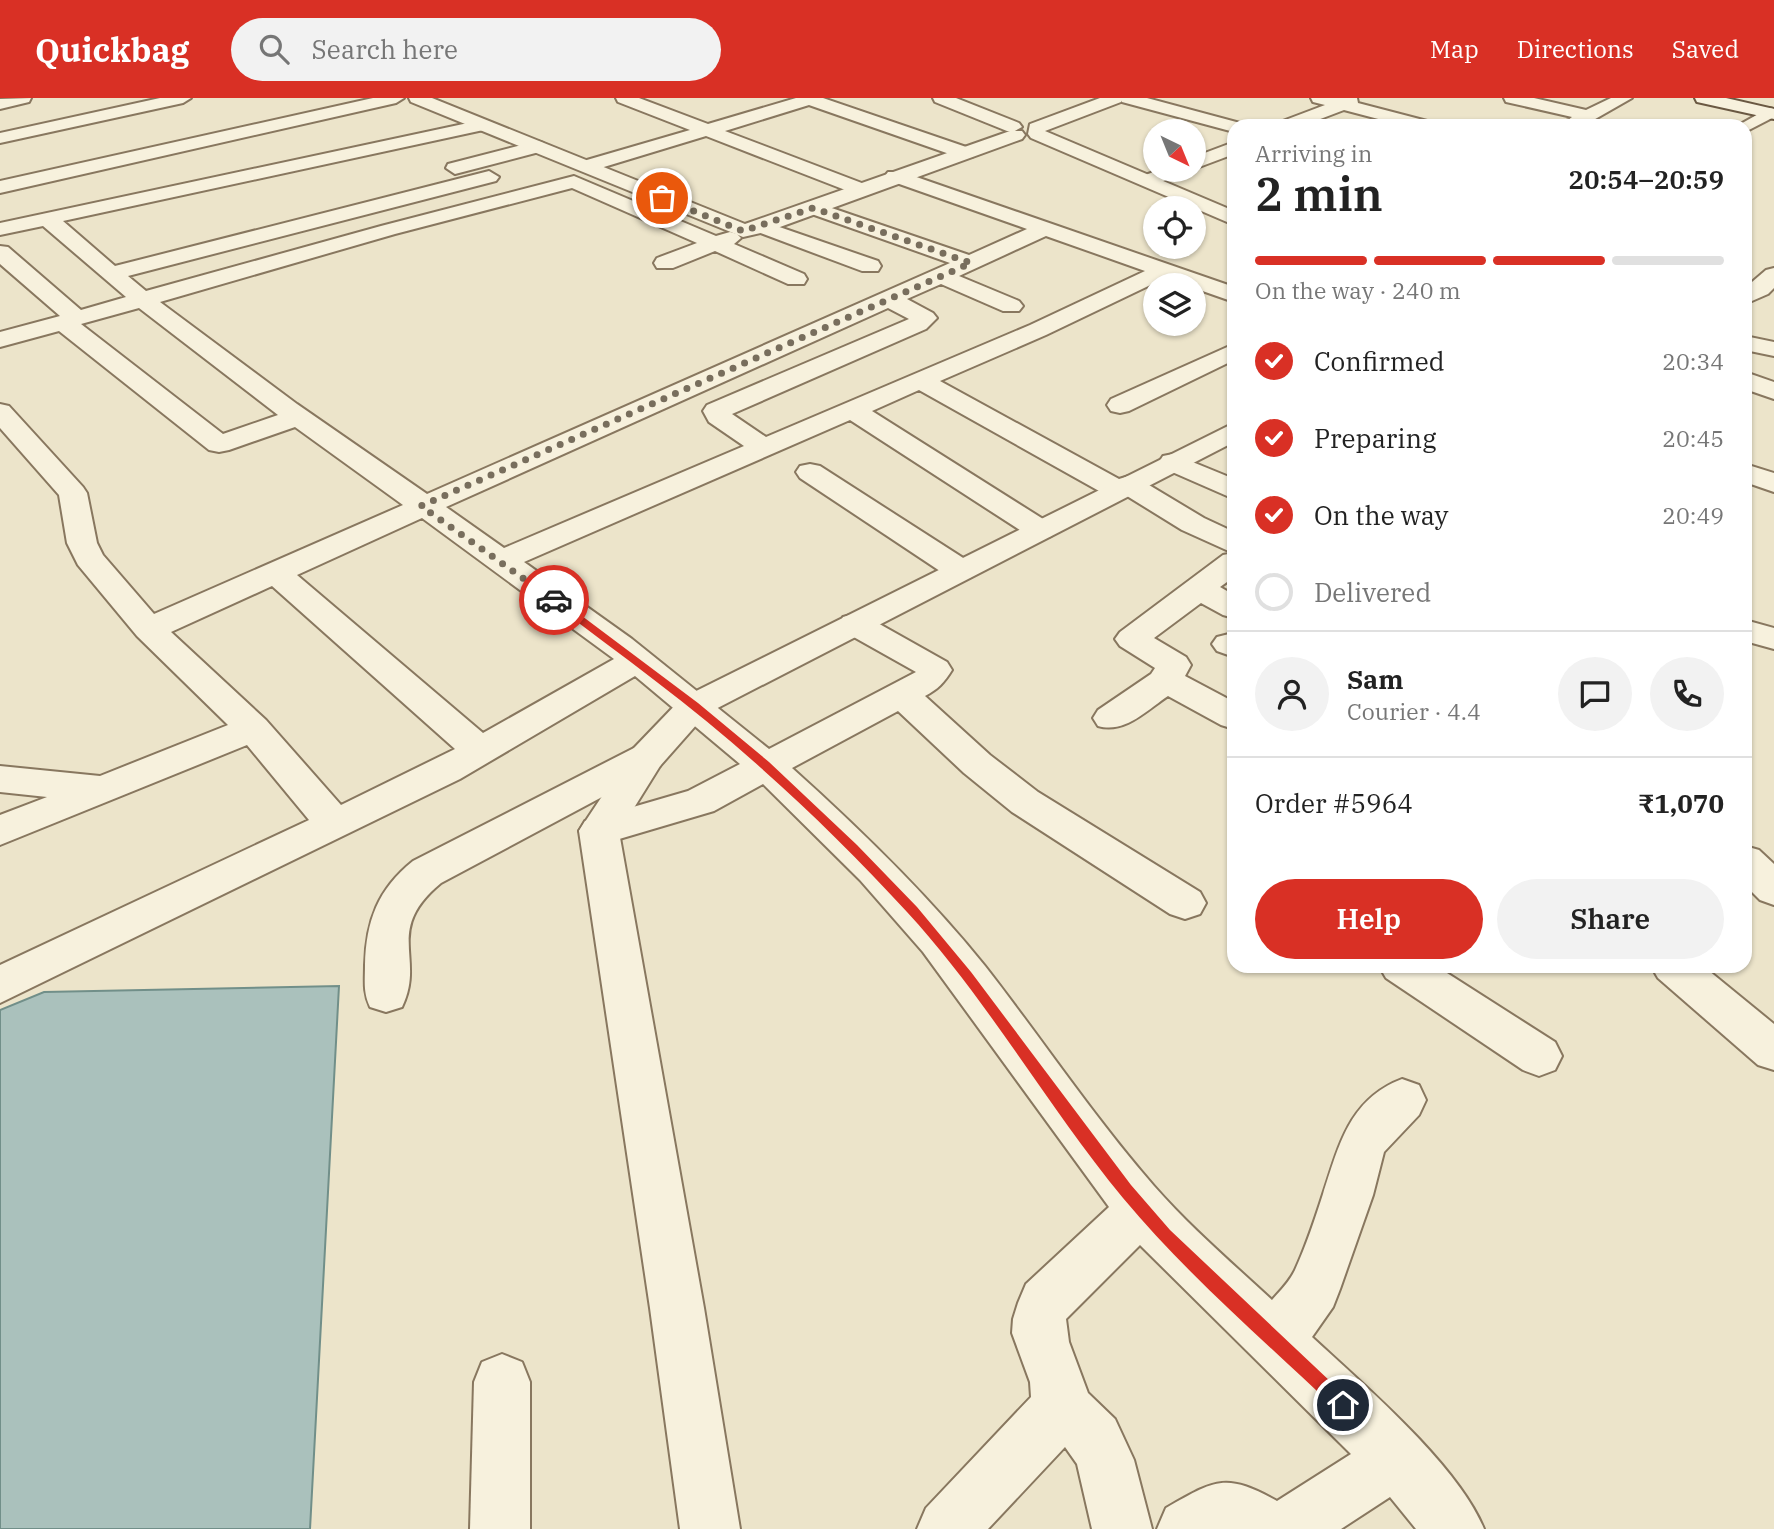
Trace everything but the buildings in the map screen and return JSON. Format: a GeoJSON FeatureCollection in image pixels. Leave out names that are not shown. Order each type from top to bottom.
{"type":"FeatureCollection","features":[{"type":"Feature","properties":{"kind":"street"},"geometry":{"type":"LineString","coordinates":[[0,104],[23,98]]}},
{"type":"Feature","properties":{"kind":"street"},"geometry":{"type":"LineString","coordinates":[[1,191],[396,98]]}},
{"type":"Feature","properties":{"kind":"street"},"geometry":{"type":"LineString","coordinates":[[624,98],[860,189]]}},
{"type":"Feature","properties":{"kind":"street"},"geometry":{"type":"LineString","coordinates":[[941,98],[1014,131]]}},
{"type":"Feature","properties":{"kind":"street"},"geometry":{"type":"LineString","coordinates":[[665,263],[895,176],[965,153],[1014,131],[1037,131],[1115,98]]}},
{"type":"Feature","properties":{"kind":"street"},"geometry":{"type":"LineString","coordinates":[[1128,98],[1227,125]]}},
{"type":"Feature","properties":{"kind":"street"},"geometry":{"type":"LineString","coordinates":[[1319,98],[1398,119]]}},
{"type":"Feature","properties":{"kind":"street"},"geometry":{"type":"LineString","coordinates":[[1305,119],[1360,98]]}},
{"type":"Feature","properties":{"kind":"street"},"geometry":{"type":"LineString","coordinates":[[1512,98],[1588,116]]}},
{"type":"Feature","properties":{"kind":"street"},"geometry":{"type":"LineString","coordinates":[[1582,119],[1624,98]]}},
{"type":"Feature","properties":{"kind":"street"},"geometry":{"type":"LineString","coordinates":[[1703,98],[1772,114]]}},
{"type":"Feature","properties":{"kind":"street"},"geometry":{"type":"LineString","coordinates":[[0,128],[9,136],[173,99]]}},
{"type":"Feature","properties":{"kind":"street"},"geometry":{"type":"LineString","coordinates":[[587,166],[810,99],[965,153]]}},
{"type":"Feature","properties":{"kind":"street"},"geometry":{"type":"LineString","coordinates":[[84,102],[116,112]]}},
{"type":"Feature","properties":{"kind":"street"},"geometry":{"type":"LineString","coordinates":[[1182,113],[1213,102]]}},
{"type":"Feature","properties":{"kind":"street"},"geometry":{"type":"LineString","coordinates":[[416,106],[440,108],[737,229],[755,229],[870,266]]}},
{"type":"Feature","properties":{"kind":"street"},"geometry":{"type":"LineString","coordinates":[[1752,124],[1772,114]]}},
{"type":"Feature","properties":{"kind":"street"},"geometry":{"type":"LineString","coordinates":[[0,229],[482,125]]}},
{"type":"Feature","properties":{"kind":"street"},"geometry":{"type":"LineString","coordinates":[[1037,131],[1143,179]]}},
{"type":"Feature","properties":{"kind":"street"},"geometry":{"type":"LineString","coordinates":[[236,134],[313,184]]}},
{"type":"Feature","properties":{"kind":"street"},"geometry":{"type":"LineString","coordinates":[[419,159],[511,136]]}},
{"type":"Feature","properties":{"kind":"street"},"geometry":{"type":"LineString","coordinates":[[88,254],[337,197],[537,147]]}},
{"type":"Feature","properties":{"kind":"street"},"geometry":{"type":"LineString","coordinates":[[1206,158],[1227,150]]}},
{"type":"Feature","properties":{"kind":"street"},"geometry":{"type":"LineString","coordinates":[[6,341],[141,300],[371,220],[565,158]]}},
{"type":"Feature","properties":{"kind":"street"},"geometry":{"type":"LineString","coordinates":[[895,176],[1163,271],[1227,287]]}},
{"type":"Feature","properties":{"kind":"street"},"geometry":{"type":"LineString","coordinates":[[88,254],[371,220],[578,182],[796,279]]}},
{"type":"Feature","properties":{"kind":"street"},"geometry":{"type":"LineString","coordinates":[[1149,182],[1227,216]]}},
{"type":"Feature","properties":{"kind":"street"},"geometry":{"type":"LineString","coordinates":[[201,186],[220,198]]}},
{"type":"Feature","properties":{"kind":"street"},"geometry":{"type":"LineString","coordinates":[[1,191],[88,254],[141,300],[299,417],[502,561],[694,706],[765,765],[913,911],[967,976],[1164,1235],[1360,1421],[1431,1499],[1454,1529]]}},
{"type":"Feature","properties":{"kind":"street"},"geometry":{"type":"LineString","coordinates":[[337,197],[371,220],[471,192]]}},
{"type":"Feature","properties":{"kind":"street"},"geometry":{"type":"LineString","coordinates":[[813,208],[971,263]]}},
{"type":"Feature","properties":{"kind":"street"},"geometry":{"type":"LineString","coordinates":[[149,629],[1043,230]]}},
{"type":"Feature","properties":{"kind":"street"},"geometry":{"type":"LineString","coordinates":[[0,252],[9,273],[221,445],[299,417]]}},
{"type":"Feature","properties":{"kind":"street"},"geometry":{"type":"LineString","coordinates":[[9,273],[42,266]]}},
{"type":"Feature","properties":{"kind":"street"},"geometry":{"type":"LineString","coordinates":[[502,561],[1038,330],[1163,271]]}},
{"type":"Feature","properties":{"kind":"street"},"geometry":{"type":"LineString","coordinates":[[1752,293],[1771,281],[1774,275]]}},
{"type":"Feature","properties":{"kind":"street"},"geometry":{"type":"LineString","coordinates":[[942,276],[1011,306]]}},
{"type":"Feature","properties":{"kind":"street"},"geometry":{"type":"LineString","coordinates":[[1752,297],[1774,302]]}},
{"type":"Feature","properties":{"kind":"street"},"geometry":{"type":"LineString","coordinates":[[763,447],[718,416],[716,411],[918,324],[925,318],[889,299]]}},
{"type":"Feature","properties":{"kind":"street"},"geometry":{"type":"LineString","coordinates":[[1752,344],[1774,349]]}},
{"type":"Feature","properties":{"kind":"street"},"geometry":{"type":"LineString","coordinates":[[1120,405],[1227,354]]}},
{"type":"Feature","properties":{"kind":"street"},"geometry":{"type":"LineString","coordinates":[[919,380],[1193,524],[1227,557]]}},
{"type":"Feature","properties":{"kind":"street"},"geometry":{"type":"LineString","coordinates":[[1752,383],[1774,391]]}},
{"type":"Feature","properties":{"kind":"street"},"geometry":{"type":"LineString","coordinates":[[851,409],[1040,530]]}},
{"type":"Feature","properties":{"kind":"street"},"geometry":{"type":"LineString","coordinates":[[2,416],[73,493],[85,551],[149,629],[253,729],[336,825]]}},
{"type":"Feature","properties":{"kind":"street"},"geometry":{"type":"LineString","coordinates":[[710,1529],[677,1308],[599,831],[647,757],[694,706],[1227,435]]}},
{"type":"Feature","properties":{"kind":"street"},"geometry":{"type":"LineString","coordinates":[[1173,462],[1227,488]]}},
{"type":"Feature","properties":{"kind":"street"},"geometry":{"type":"LineString","coordinates":[[810,472],[960,570]]}},
{"type":"Feature","properties":{"kind":"street"},"geometry":{"type":"LineString","coordinates":[[1752,475],[1774,483]]}},
{"type":"Feature","properties":{"kind":"street"},"geometry":{"type":"LineString","coordinates":[[1111,718],[1167,680],[1174,665],[1132,639],[1227,566]]}},
{"type":"Feature","properties":{"kind":"street"},"geometry":{"type":"LineString","coordinates":[[275,572],[480,751]]}},
{"type":"Feature","properties":{"kind":"street"},"geometry":{"type":"LineString","coordinates":[[1198,588],[1227,604]]}},
{"type":"Feature","properties":{"kind":"street"},"geometry":{"type":"LineString","coordinates":[[599,831],[701,801],[928,680],[935,670],[855,624]]}},
{"type":"Feature","properties":{"kind":"street"},"geometry":{"type":"LineString","coordinates":[[1752,632],[1774,639]]}},
{"type":"Feature","properties":{"kind":"street"},"geometry":{"type":"LineString","coordinates":[[0,985],[447,770],[635,661]]}},
{"type":"Feature","properties":{"kind":"street"},"geometry":{"type":"LineString","coordinates":[[1167,680],[1227,713]]}},
{"type":"Feature","properties":{"kind":"street"},"geometry":{"type":"LineString","coordinates":[[901,694],[978,764],[1025,802],[1185,903]]}},
{"type":"Feature","properties":{"kind":"street"},"geometry":{"type":"LineString","coordinates":[[0,831],[253,729]]}},
{"type":"Feature","properties":{"kind":"street"},"geometry":{"type":"LineString","coordinates":[[386,994],[389,920],[394,903],[408,885],[426,872],[647,757]]}},
{"type":"Feature","properties":{"kind":"street"},"geometry":{"type":"LineString","coordinates":[[0,779],[103,790]]}},
{"type":"Feature","properties":{"kind":"street"},"geometry":{"type":"LineString","coordinates":[[1752,868],[1774,889]]}},
{"type":"Feature","properties":{"kind":"street"},"geometry":{"type":"LineString","coordinates":[[1412,973],[1539,1056]]}},
{"type":"Feature","properties":{"kind":"street"},"geometry":{"type":"LineString","coordinates":[[1681,973],[1774,1051]]}},
{"type":"Feature","properties":{"kind":"street"},"geometry":{"type":"LineString","coordinates":[[1275,1340],[1314,1289],[1348,1195],[1361,1147],[1369,1133],[1402,1100]]}},
{"type":"Feature","properties":{"kind":"street"},"geometry":{"type":"LineString","coordinates":[[947,1529],[1046,1425],[1058,1406],[1059,1390],[1037,1332],[1039,1315],[1045,1303],[1142,1209]]}},
{"type":"Feature","properties":{"kind":"street"},"geometry":{"type":"LineString","coordinates":[[500,1529],[502,1382]]}},
{"type":"Feature","properties":{"kind":"street"},"geometry":{"type":"LineString","coordinates":[[1058,1406],[1084,1425],[1095,1438],[1104,1456],[1122,1529]]}},
{"type":"Feature","properties":{"kind":"street"},"geometry":{"type":"LineString","coordinates":[[1288,1529],[1395,1459]]}},
{"type":"Feature","properties":{"kind":"street"},"geometry":{"type":"LineString","coordinates":[[1187,1529],[1224,1508],[1235,1510],[1267,1529]]}},
{"type":"Feature","properties":{"kind":"water"},"geometry":{"type":"Polygon","coordinates":[[[339,986],[310,1529],[0,1529],[0,1010],[44,992],[339,986]]]}},
{"type":"Feature","properties":{"kind":"way so far"},"geometry":{"type":"LineString","coordinates":[[554,600],[421,506],[971,263],[813,208],[743,231],[662,198]]}},
{"type":"Feature","properties":{"kind":"route"},"geometry":{"type":"LineString","coordinates":[[554,600],[694,706],[765,765],[852,848],[913,911],[967,976],[1126,1190],[1164,1235],[1343,1405]]}}]}
